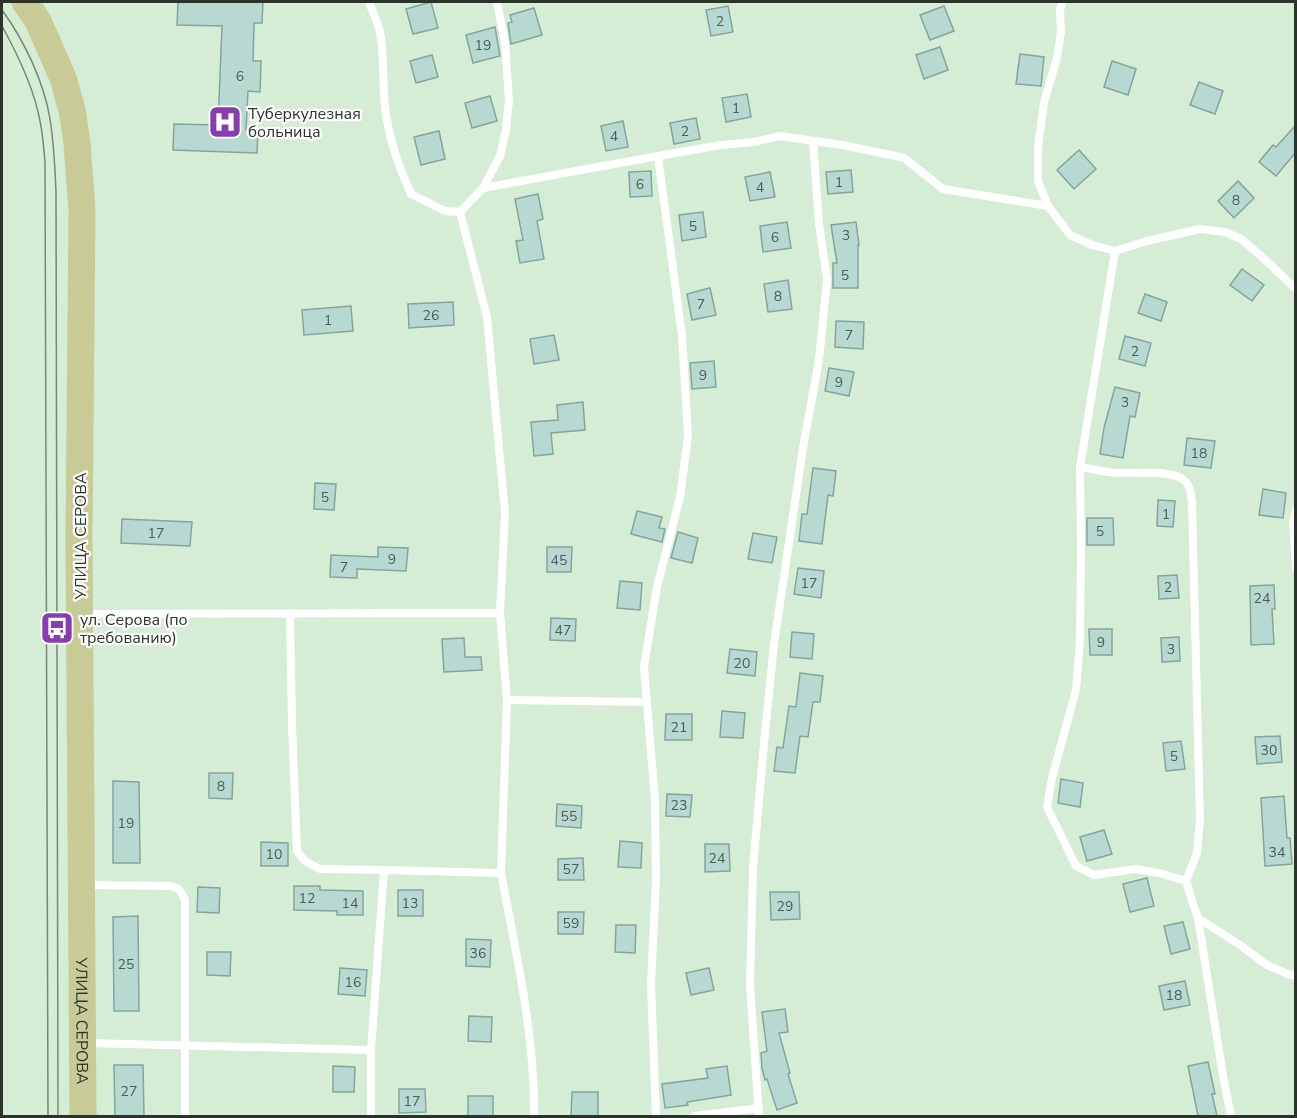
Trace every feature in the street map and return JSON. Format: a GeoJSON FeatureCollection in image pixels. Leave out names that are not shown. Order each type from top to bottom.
{"type":"FeatureCollection","features":[{"type":"Feature","properties":{"kind":"main road","name":"УЛИЦА СЕРОВА"},"geometry":{"type":"LineString","coordinates":[[25,2],[38,21],[63,78],[72,110],[82,210],[79,538],[83,1116]]}},
{"type":"Feature","properties":{"kind":"lane"},"geometry":{"type":"LineString","coordinates":[[369,2],[379,29],[384,77],[384,105],[392,146],[411,194],[446,211],[460,212]]}},
{"type":"Feature","properties":{"kind":"lane"},"geometry":{"type":"LineString","coordinates":[[460,212],[483,188],[500,156],[506,130],[510,100],[505,44],[497,2]]}},
{"type":"Feature","properties":{"kind":"lane"},"geometry":{"type":"LineString","coordinates":[[1062,2],[1057,58],[1044,102],[1038,147],[1038,181],[1048,207],[1071,235],[1092,245],[1115,251],[1200,229],[1225,232],[1241,239],[1296,289]]}},
{"type":"Feature","properties":{"kind":"lane"},"geometry":{"type":"LineString","coordinates":[[483,188],[780,136],[842,145],[904,158],[943,189],[1048,207]]}},
{"type":"Feature","properties":{"kind":"lane"},"geometry":{"type":"LineString","coordinates":[[695,1116],[759,1112],[750,986],[753,867],[774,644],[803,448],[819,360],[827,279],[819,224],[813,141]]}},
{"type":"Feature","properties":{"kind":"lane"},"geometry":{"type":"LineString","coordinates":[[656,1116],[651,982],[656,880],[655,812],[644,667],[657,586],[680,497],[688,436],[682,336],[658,156]]}},
{"type":"Feature","properties":{"kind":"lane"},"geometry":{"type":"LineString","coordinates":[[460,212],[487,317],[505,513],[500,613],[507,700],[501,873],[528,1022],[534,1116]]}},
{"type":"Feature","properties":{"kind":"lane"},"geometry":{"type":"LineString","coordinates":[[1115,251],[1080,467],[1080,641],[1076,690],[1052,778],[1047,807],[1076,866],[1094,875],[1135,869],[1186,881]]}},
{"type":"Feature","properties":{"kind":"lane"},"geometry":{"type":"LineString","coordinates":[[1080,467],[1120,473],[1179,477],[1190,488],[1200,820],[1197,853],[1186,881],[1198,918],[1231,1116]]}},
{"type":"Feature","properties":{"kind":"lane"},"geometry":{"type":"LineString","coordinates":[[1296,508],[1293,523],[1296,568]]}},
{"type":"Feature","properties":{"kind":"lane"},"geometry":{"type":"LineString","coordinates":[[290,613],[297,851],[305,861],[320,868],[501,873]]}},
{"type":"Feature","properties":{"kind":"lane"},"geometry":{"type":"LineString","coordinates":[[81,614],[500,613]]}},
{"type":"Feature","properties":{"kind":"lane"},"geometry":{"type":"LineString","coordinates":[[507,700],[646,702]]}},
{"type":"Feature","properties":{"kind":"lane"},"geometry":{"type":"LineString","coordinates":[[371,1116],[371,1050],[384,870]]}},
{"type":"Feature","properties":{"kind":"lane"},"geometry":{"type":"LineString","coordinates":[[81,885],[171,886],[179,889],[185,900],[185,1116]]}},
{"type":"Feature","properties":{"kind":"lane"},"geometry":{"type":"LineString","coordinates":[[1198,918],[1267,965],[1296,976]]}},
{"type":"Feature","properties":{"kind":"lane"},"geometry":{"type":"LineString","coordinates":[[83,1043],[371,1050]]}},
{"type":"Feature","properties":{"kind":"building"},"geometry":{"type":"Polygon","coordinates":[[[178,2],[263,2],[262,23],[254,23],[253,61],[261,61],[260,92],[248,91],[246,130],[258,131],[257,153],[173,150],[174,124],[218,125],[222,26],[177,25],[178,2]]]}},
{"type":"Feature","properties":{"kind":"building"},"geometry":{"type":"Polygon","coordinates":[[[431,2],[438,28],[413,34],[406,9],[431,2]]]}},
{"type":"Feature","properties":{"kind":"building"},"geometry":{"type":"Polygon","coordinates":[[[728,6],[733,32],[711,36],[706,10],[728,6]]]}},
{"type":"Feature","properties":{"kind":"building"},"geometry":{"type":"Polygon","coordinates":[[[944,6],[954,31],[930,40],[920,15],[944,6]]]}},
{"type":"Feature","properties":{"kind":"building"},"geometry":{"type":"Polygon","coordinates":[[[534,8],[542,35],[511,44],[508,23],[512,22],[510,15],[534,8]]]}},
{"type":"Feature","properties":{"kind":"building"},"geometry":{"type":"Polygon","coordinates":[[[495,27],[500,56],[473,63],[466,35],[495,27]]]}},
{"type":"Feature","properties":{"kind":"building"},"geometry":{"type":"Polygon","coordinates":[[[940,47],[948,70],[924,79],[916,55],[940,47]]]}},
{"type":"Feature","properties":{"kind":"building"},"geometry":{"type":"Polygon","coordinates":[[[1020,54],[1044,57],[1041,86],[1016,84],[1020,54]]]}},
{"type":"Feature","properties":{"kind":"building"},"geometry":{"type":"Polygon","coordinates":[[[432,55],[438,77],[416,83],[410,61],[432,55]]]}},
{"type":"Feature","properties":{"kind":"building"},"geometry":{"type":"Polygon","coordinates":[[[1112,61],[1136,69],[1128,95],[1104,87],[1112,61]]]}},
{"type":"Feature","properties":{"kind":"building"},"geometry":{"type":"Polygon","coordinates":[[[1199,82],[1223,91],[1215,114],[1190,105],[1199,82]]]}},
{"type":"Feature","properties":{"kind":"building"},"geometry":{"type":"Polygon","coordinates":[[[747,94],[751,117],[726,122],[722,98],[747,94]]]}},
{"type":"Feature","properties":{"kind":"building"},"geometry":{"type":"Polygon","coordinates":[[[490,96],[497,121],[472,128],[465,103],[490,96]]]}},
{"type":"Feature","properties":{"kind":"building"},"geometry":{"type":"Polygon","coordinates":[[[696,118],[700,139],[674,144],[670,123],[696,118]]]}},
{"type":"Feature","properties":{"kind":"building"},"geometry":{"type":"Polygon","coordinates":[[[623,121],[628,147],[606,151],[601,126],[623,121]]]}},
{"type":"Feature","properties":{"kind":"building"},"geometry":{"type":"Polygon","coordinates":[[[1296,125],[1296,152],[1276,176],[1259,162],[1273,145],[1276,147],[1296,125]]]}},
{"type":"Feature","properties":{"kind":"building"},"geometry":{"type":"Polygon","coordinates":[[[439,131],[445,159],[421,165],[414,137],[439,131]]]}},
{"type":"Feature","properties":{"kind":"building"},"geometry":{"type":"Polygon","coordinates":[[[1079,150],[1096,169],[1074,189],[1057,170],[1079,150]]]}},
{"type":"Feature","properties":{"kind":"building"},"geometry":{"type":"Polygon","coordinates":[[[851,170],[853,192],[828,194],[826,172],[851,170]]]}},
{"type":"Feature","properties":{"kind":"building"},"geometry":{"type":"Polygon","coordinates":[[[651,171],[652,196],[630,197],[629,172],[651,171]]]}},
{"type":"Feature","properties":{"kind":"building"},"geometry":{"type":"Polygon","coordinates":[[[770,172],[775,197],[750,201],[745,177],[770,172]]]}},
{"type":"Feature","properties":{"kind":"building"},"geometry":{"type":"Polygon","coordinates":[[[1238,181],[1254,198],[1234,218],[1218,201],[1238,181]]]}},
{"type":"Feature","properties":{"kind":"building"},"geometry":{"type":"Polygon","coordinates":[[[538,194],[543,219],[537,221],[544,259],[520,263],[516,241],[523,240],[515,199],[538,194]]]}},
{"type":"Feature","properties":{"kind":"building"},"geometry":{"type":"Polygon","coordinates":[[[703,212],[706,237],[682,241],[679,215],[703,212]]]}},
{"type":"Feature","properties":{"kind":"building"},"geometry":{"type":"Polygon","coordinates":[[[787,222],[791,248],[763,252],[760,226],[787,222]]]}},
{"type":"Feature","properties":{"kind":"building"},"geometry":{"type":"Polygon","coordinates":[[[856,222],[859,245],[858,288],[833,288],[833,263],[837,263],[831,225],[856,222]]]}},
{"type":"Feature","properties":{"kind":"building"},"geometry":{"type":"Polygon","coordinates":[[[1242,269],[1264,285],[1252,301],[1230,285],[1242,269]]]}},
{"type":"Feature","properties":{"kind":"building"},"geometry":{"type":"Polygon","coordinates":[[[788,280],[792,309],[768,312],[764,284],[788,280]]]}},
{"type":"Feature","properties":{"kind":"building"},"geometry":{"type":"Polygon","coordinates":[[[710,288],[716,315],[692,320],[687,294],[710,288]]]}},
{"type":"Feature","properties":{"kind":"building"},"geometry":{"type":"Polygon","coordinates":[[[1145,294],[1167,302],[1161,321],[1138,313],[1145,294]]]}},
{"type":"Feature","properties":{"kind":"building"},"geometry":{"type":"Polygon","coordinates":[[[453,302],[454,325],[409,328],[408,304],[453,302]]]}},
{"type":"Feature","properties":{"kind":"building"},"geometry":{"type":"Polygon","coordinates":[[[351,306],[353,331],[304,335],[302,310],[351,306]]]}},
{"type":"Feature","properties":{"kind":"building"},"geometry":{"type":"Polygon","coordinates":[[[836,321],[864,322],[863,349],[835,347],[836,321]]]}},
{"type":"Feature","properties":{"kind":"building"},"geometry":{"type":"Polygon","coordinates":[[[554,335],[559,360],[534,364],[530,339],[554,335]]]}},
{"type":"Feature","properties":{"kind":"building"},"geometry":{"type":"Polygon","coordinates":[[[1125,336],[1151,343],[1145,366],[1119,359],[1125,336]]]}},
{"type":"Feature","properties":{"kind":"building"},"geometry":{"type":"Polygon","coordinates":[[[714,361],[716,387],[692,389],[690,363],[714,361]]]}},
{"type":"Feature","properties":{"kind":"building"},"geometry":{"type":"Polygon","coordinates":[[[829,368],[854,372],[849,396],[825,391],[829,368]]]}},
{"type":"Feature","properties":{"kind":"building"},"geometry":{"type":"Polygon","coordinates":[[[1115,387],[1140,393],[1135,417],[1130,416],[1123,458],[1100,454],[1115,387]]]}},
{"type":"Feature","properties":{"kind":"building"},"geometry":{"type":"Polygon","coordinates":[[[583,402],[585,430],[551,433],[553,454],[534,456],[531,422],[558,420],[557,405],[583,402]]]}},
{"type":"Feature","properties":{"kind":"building"},"geometry":{"type":"Polygon","coordinates":[[[1187,438],[1215,441],[1211,468],[1184,465],[1187,438]]]}},
{"type":"Feature","properties":{"kind":"building"},"geometry":{"type":"Polygon","coordinates":[[[813,468],[836,471],[833,496],[828,495],[822,544],[799,541],[802,514],[807,514],[813,468]]]}},
{"type":"Feature","properties":{"kind":"building"},"geometry":{"type":"Polygon","coordinates":[[[315,483],[336,484],[334,510],[314,509],[315,483]]]}},
{"type":"Feature","properties":{"kind":"building"},"geometry":{"type":"Polygon","coordinates":[[[1263,489],[1286,493],[1283,518],[1259,515],[1263,489]]]}},
{"type":"Feature","properties":{"kind":"building"},"geometry":{"type":"Polygon","coordinates":[[[1158,500],[1175,501],[1173,527],[1157,526],[1158,500]]]}},
{"type":"Feature","properties":{"kind":"building"},"geometry":{"type":"Polygon","coordinates":[[[637,511],[662,517],[659,528],[665,529],[662,542],[631,534],[637,511]]]}},
{"type":"Feature","properties":{"kind":"building"},"geometry":{"type":"Polygon","coordinates":[[[1087,518],[1113,518],[1114,545],[1087,545],[1087,518]]]}},
{"type":"Feature","properties":{"kind":"building"},"geometry":{"type":"Polygon","coordinates":[[[122,519],[192,522],[190,546],[121,543],[122,519]]]}},
{"type":"Feature","properties":{"kind":"building"},"geometry":{"type":"Polygon","coordinates":[[[678,532],[698,538],[692,563],[671,558],[678,532]]]}},
{"type":"Feature","properties":{"kind":"building"},"geometry":{"type":"Polygon","coordinates":[[[753,533],[777,537],[772,563],[748,559],[753,533]]]}},
{"type":"Feature","properties":{"kind":"building"},"geometry":{"type":"Polygon","coordinates":[[[378,547],[408,548],[406,571],[357,569],[357,578],[330,577],[331,555],[378,557],[378,547]]]}},
{"type":"Feature","properties":{"kind":"building"},"geometry":{"type":"Polygon","coordinates":[[[547,547],[572,547],[571,572],[547,572],[547,547]]]}},
{"type":"Feature","properties":{"kind":"building"},"geometry":{"type":"Polygon","coordinates":[[[798,568],[824,571],[821,598],[794,594],[798,568]]]}},
{"type":"Feature","properties":{"kind":"building"},"geometry":{"type":"Polygon","coordinates":[[[1177,575],[1179,598],[1159,599],[1158,576],[1177,575]]]}},
{"type":"Feature","properties":{"kind":"building"},"geometry":{"type":"Polygon","coordinates":[[[620,581],[642,583],[640,610],[617,608],[620,581]]]}},
{"type":"Feature","properties":{"kind":"building"},"geometry":{"type":"Polygon","coordinates":[[[1274,585],[1275,609],[1272,609],[1274,644],[1251,645],[1250,586],[1274,585]]]}},
{"type":"Feature","properties":{"kind":"building"},"geometry":{"type":"Polygon","coordinates":[[[551,618],[576,619],[575,641],[550,640],[551,618]]]}},
{"type":"Feature","properties":{"kind":"building"},"geometry":{"type":"Polygon","coordinates":[[[1089,629],[1112,629],[1112,655],[1090,655],[1089,629]]]}},
{"type":"Feature","properties":{"kind":"building"},"geometry":{"type":"Polygon","coordinates":[[[792,632],[814,634],[812,659],[790,657],[792,632]]]}},
{"type":"Feature","properties":{"kind":"building"},"geometry":{"type":"Polygon","coordinates":[[[1179,637],[1180,661],[1162,662],[1161,638],[1179,637]]]}},
{"type":"Feature","properties":{"kind":"building"},"geometry":{"type":"Polygon","coordinates":[[[464,638],[465,657],[481,657],[482,670],[444,672],[442,639],[464,638]]]}},
{"type":"Feature","properties":{"kind":"building"},"geometry":{"type":"Polygon","coordinates":[[[730,649],[757,652],[755,676],[727,673],[730,649]]]}},
{"type":"Feature","properties":{"kind":"building"},"geometry":{"type":"Polygon","coordinates":[[[800,673],[823,676],[820,702],[813,702],[808,737],[800,736],[795,773],[774,771],[777,747],[783,748],[789,706],[796,707],[800,673]]]}},
{"type":"Feature","properties":{"kind":"building"},"geometry":{"type":"Polygon","coordinates":[[[722,711],[745,713],[743,738],[720,737],[722,711]]]}},
{"type":"Feature","properties":{"kind":"building"},"geometry":{"type":"Polygon","coordinates":[[[666,714],[692,714],[692,740],[665,740],[666,714]]]}},
{"type":"Feature","properties":{"kind":"building"},"geometry":{"type":"Polygon","coordinates":[[[1280,736],[1282,762],[1257,764],[1255,737],[1280,736]]]}},
{"type":"Feature","properties":{"kind":"building"},"geometry":{"type":"Polygon","coordinates":[[[1181,741],[1185,769],[1166,771],[1163,743],[1181,741]]]}},
{"type":"Feature","properties":{"kind":"building"},"geometry":{"type":"Polygon","coordinates":[[[209,773],[233,773],[232,799],[209,798],[209,773]]]}},
{"type":"Feature","properties":{"kind":"building"},"geometry":{"type":"Polygon","coordinates":[[[1061,779],[1083,783],[1080,807],[1058,803],[1061,779]]]}},
{"type":"Feature","properties":{"kind":"building"},"geometry":{"type":"Polygon","coordinates":[[[113,781],[139,782],[140,863],[113,863],[113,781]]]}},
{"type":"Feature","properties":{"kind":"building"},"geometry":{"type":"Polygon","coordinates":[[[667,794],[692,795],[690,817],[666,816],[667,794]]]}},
{"type":"Feature","properties":{"kind":"building"},"geometry":{"type":"Polygon","coordinates":[[[1284,796],[1287,838],[1290,838],[1292,864],[1265,866],[1261,798],[1284,796]]]}},
{"type":"Feature","properties":{"kind":"building"},"geometry":{"type":"Polygon","coordinates":[[[557,804],[582,806],[581,828],[556,826],[557,804]]]}},
{"type":"Feature","properties":{"kind":"building"},"geometry":{"type":"Polygon","coordinates":[[[1104,830],[1112,854],[1087,861],[1080,837],[1104,830]]]}},
{"type":"Feature","properties":{"kind":"building"},"geometry":{"type":"Polygon","coordinates":[[[620,841],[642,843],[641,868],[618,867],[620,841]]]}},
{"type":"Feature","properties":{"kind":"building"},"geometry":{"type":"Polygon","coordinates":[[[261,842],[288,843],[288,866],[261,866],[261,842]]]}},
{"type":"Feature","properties":{"kind":"building"},"geometry":{"type":"Polygon","coordinates":[[[705,844],[729,844],[730,871],[705,872],[705,844]]]}},
{"type":"Feature","properties":{"kind":"building"},"geometry":{"type":"Polygon","coordinates":[[[583,858],[584,880],[558,880],[558,859],[583,858]]]}},
{"type":"Feature","properties":{"kind":"building"},"geometry":{"type":"Polygon","coordinates":[[[1147,878],[1154,906],[1130,912],[1123,884],[1147,878]]]}},
{"type":"Feature","properties":{"kind":"building"},"geometry":{"type":"Polygon","coordinates":[[[294,886],[320,886],[320,890],[363,891],[363,915],[337,915],[337,911],[294,910],[294,886]]]}},
{"type":"Feature","properties":{"kind":"building"},"geometry":{"type":"Polygon","coordinates":[[[198,887],[220,888],[219,913],[197,912],[198,887]]]}},
{"type":"Feature","properties":{"kind":"building"},"geometry":{"type":"Polygon","coordinates":[[[398,890],[423,890],[423,916],[398,916],[398,890]]]}},
{"type":"Feature","properties":{"kind":"building"},"geometry":{"type":"Polygon","coordinates":[[[770,892],[799,892],[800,919],[771,920],[770,892]]]}},
{"type":"Feature","properties":{"kind":"building"},"geometry":{"type":"Polygon","coordinates":[[[558,912],[584,912],[583,934],[558,934],[558,912]]]}},
{"type":"Feature","properties":{"kind":"building"},"geometry":{"type":"Polygon","coordinates":[[[138,916],[139,1011],[114,1011],[113,917],[138,916]]]}},
{"type":"Feature","properties":{"kind":"building"},"geometry":{"type":"Polygon","coordinates":[[[1183,922],[1190,949],[1171,954],[1164,926],[1183,922]]]}},
{"type":"Feature","properties":{"kind":"building"},"geometry":{"type":"Polygon","coordinates":[[[616,925],[636,925],[635,953],[615,952],[616,925]]]}},
{"type":"Feature","properties":{"kind":"building"},"geometry":{"type":"Polygon","coordinates":[[[466,939],[491,940],[490,967],[466,966],[466,939]]]}},
{"type":"Feature","properties":{"kind":"building"},"geometry":{"type":"Polygon","coordinates":[[[207,952],[231,952],[230,976],[207,975],[207,952]]]}},
{"type":"Feature","properties":{"kind":"building"},"geometry":{"type":"Polygon","coordinates":[[[340,968],[367,970],[365,996],[338,994],[340,968]]]}},
{"type":"Feature","properties":{"kind":"building"},"geometry":{"type":"Polygon","coordinates":[[[709,968],[714,990],[691,995],[686,973],[709,968]]]}},
{"type":"Feature","properties":{"kind":"building"},"geometry":{"type":"Polygon","coordinates":[[[1185,981],[1190,1005],[1164,1010],[1159,986],[1185,981]]]}},
{"type":"Feature","properties":{"kind":"building"},"geometry":{"type":"Polygon","coordinates":[[[785,1009],[788,1032],[779,1033],[797,1103],[777,1110],[762,1068],[761,1053],[767,1051],[762,1012],[785,1009]]]}},
{"type":"Feature","properties":{"kind":"building"},"geometry":{"type":"Polygon","coordinates":[[[469,1016],[492,1017],[491,1042],[468,1041],[469,1016]]]}},
{"type":"Feature","properties":{"kind":"building"},"geometry":{"type":"Polygon","coordinates":[[[1208,1062],[1217,1116],[1198,1116],[1188,1066],[1208,1062]]]}},
{"type":"Feature","properties":{"kind":"building"},"geometry":{"type":"Polygon","coordinates":[[[114,1065],[143,1065],[144,1116],[115,1116],[114,1065]]]}},
{"type":"Feature","properties":{"kind":"building"},"geometry":{"type":"Polygon","coordinates":[[[333,1066],[355,1067],[354,1092],[333,1092],[333,1066]]]}},
{"type":"Feature","properties":{"kind":"building"},"geometry":{"type":"Polygon","coordinates":[[[727,1066],[731,1095],[665,1108],[662,1084],[708,1078],[706,1069],[727,1066]]]}},
{"type":"Feature","properties":{"kind":"building"},"geometry":{"type":"Polygon","coordinates":[[[399,1089],[425,1089],[426,1112],[399,1113],[399,1089]]]}},
{"type":"Feature","properties":{"kind":"building"},"geometry":{"type":"Polygon","coordinates":[[[572,1092],[598,1092],[598,1116],[571,1116],[572,1092]]]}},
{"type":"Feature","properties":{"kind":"building"},"geometry":{"type":"Polygon","coordinates":[[[468,1096],[493,1096],[493,1116],[468,1116],[468,1096]]]}},
{"type":"Feature","properties":{"kind":"tram line"},"geometry":{"type":"LineString","coordinates":[[2,10],[18,34],[43,91],[51,128],[56,192],[58,1116]]}},
{"type":"Feature","properties":{"kind":"tram line"},"geometry":{"type":"LineString","coordinates":[[2,26],[34,96],[41,126],[45,163],[48,1116]]}},
{"type":"Feature","properties":{"kind":"place","name":"Туберкулезная больница"},"geometry":{"type":"Point","coordinates":[225,122]}},
{"type":"Feature","properties":{"kind":"place","name":"ул. Серова (по требованию)"},"geometry":{"type":"Point","coordinates":[57,628]}}]}
